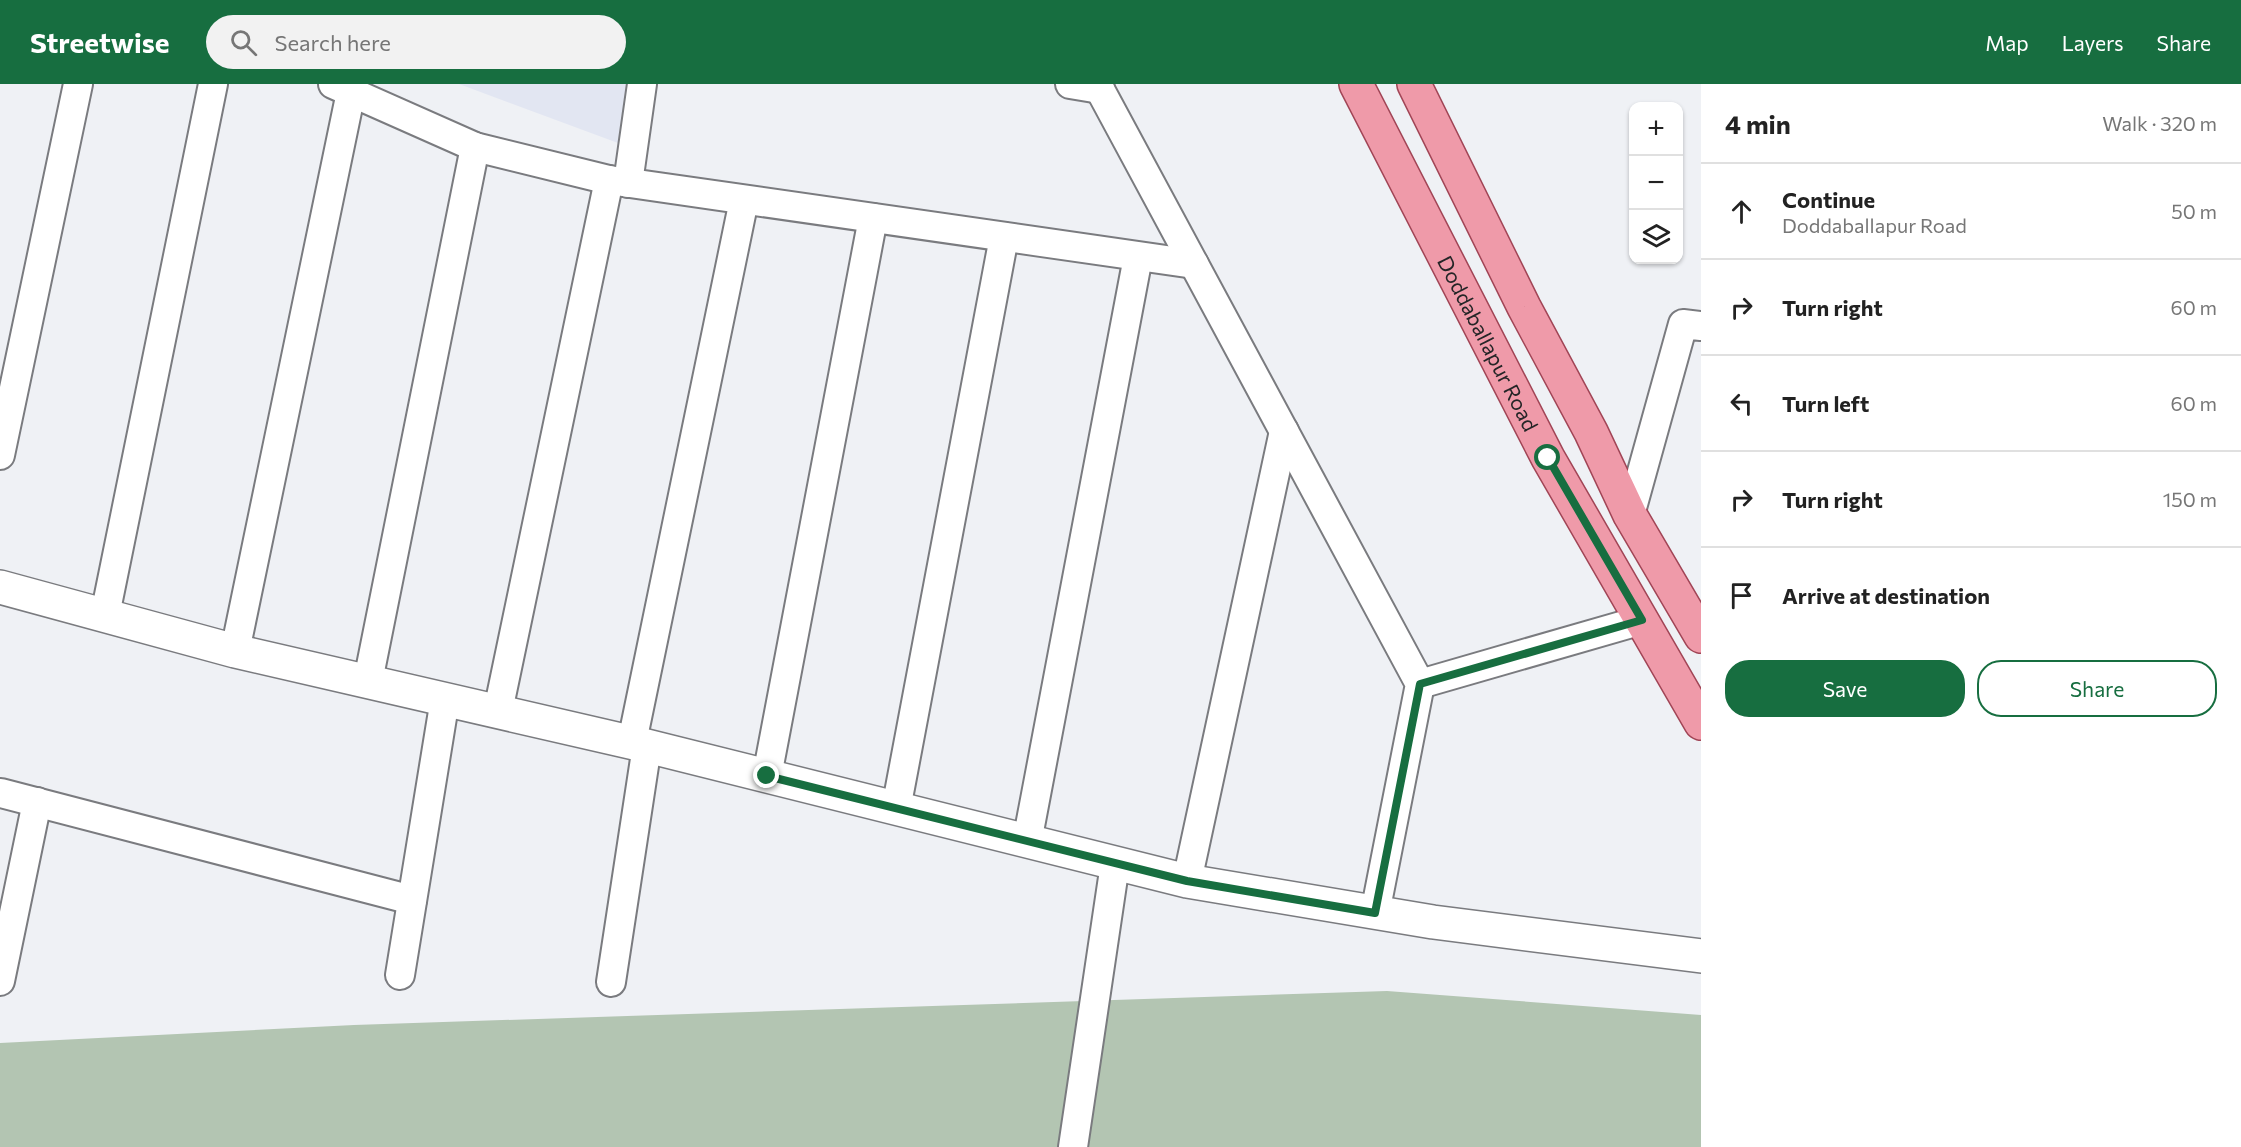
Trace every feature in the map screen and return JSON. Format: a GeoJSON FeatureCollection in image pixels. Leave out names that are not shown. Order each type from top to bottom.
{"type":"FeatureCollection","features":[{"type":"Feature","properties":{"kind":"main road","name":"Doddaballapur Road"},"geometry":{"type":"LineString","coordinates":[[1356,84],[1548,458],[1701,723]]}},
{"type":"Feature","properties":{"kind":"main road"},"geometry":{"type":"LineString","coordinates":[[1414,84],[1524,307],[1591,432],[1630,515],[1701,636]]}},
{"type":"Feature","properties":{"kind":"street"},"geometry":{"type":"LineString","coordinates":[[0,455],[78,84]]}},
{"type":"Feature","properties":{"kind":"street"},"geometry":{"type":"LineString","coordinates":[[105,615],[213,84]]}},
{"type":"Feature","properties":{"kind":"street"},"geometry":{"type":"LineString","coordinates":[[498,711],[642,84]]}},
{"type":"Feature","properties":{"kind":"street"},"geometry":{"type":"LineString","coordinates":[[1070,84],[1099,86],[1420,684],[1375,913]]}},
{"type":"Feature","properties":{"kind":"street"},"geometry":{"type":"LineString","coordinates":[[235,651],[342,88],[475,147],[618,181],[1194,264]]}},
{"type":"Feature","properties":{"kind":"street"},"geometry":{"type":"LineString","coordinates":[[368,681],[475,147]]}},
{"type":"Feature","properties":{"kind":"street"},"geometry":{"type":"LineString","coordinates":[[611,982],[639,744],[744,200]]}},
{"type":"Feature","properties":{"kind":"street"},"geometry":{"type":"LineString","coordinates":[[767,776],[873,218]]}},
{"type":"Feature","properties":{"kind":"street"},"geometry":{"type":"LineString","coordinates":[[896,809],[1005,237]]}},
{"type":"Feature","properties":{"kind":"street"},"geometry":{"type":"LineString","coordinates":[[1027,842],[1138,256]]}},
{"type":"Feature","properties":{"kind":"street"},"geometry":{"type":"LineString","coordinates":[[1630,515],[1683,324],[1701,326]]}},
{"type":"Feature","properties":{"kind":"street"},"geometry":{"type":"LineString","coordinates":[[1187,881],[1284,431]]}},
{"type":"Feature","properties":{"kind":"street"},"geometry":{"type":"LineString","coordinates":[[0,587],[235,651],[639,744],[1187,881],[1433,922],[1701,956]]}},
{"type":"Feature","properties":{"kind":"street"},"geometry":{"type":"LineString","coordinates":[[1420,684],[1642,620]]}},
{"type":"Feature","properties":{"kind":"street"},"geometry":{"type":"LineString","coordinates":[[400,975],[446,699]]}},
{"type":"Feature","properties":{"kind":"street"},"geometry":{"type":"LineString","coordinates":[[1,793],[412,900]]}},
{"type":"Feature","properties":{"kind":"street"},"geometry":{"type":"LineString","coordinates":[[0,981],[37,802]]}},
{"type":"Feature","properties":{"kind":"street"},"geometry":{"type":"LineString","coordinates":[[1073,1147],[1115,864]]}},
{"type":"Feature","properties":{"kind":"shaded area"},"geometry":{"type":"Polygon","coordinates":[[[459,84],[626,84],[618,143],[459,84]]]}},
{"type":"Feature","properties":{"kind":"green space"},"geometry":{"type":"Polygon","coordinates":[[[1387,991],[1701,1015],[1701,1147],[0,1147],[0,1043],[354,1025],[1387,991]]]}},
{"type":"Feature","properties":{"kind":"route"},"geometry":{"type":"LineString","coordinates":[[767,776],[1187,881],[1375,913],[1420,684],[1642,620],[1548,458]]}}]}
